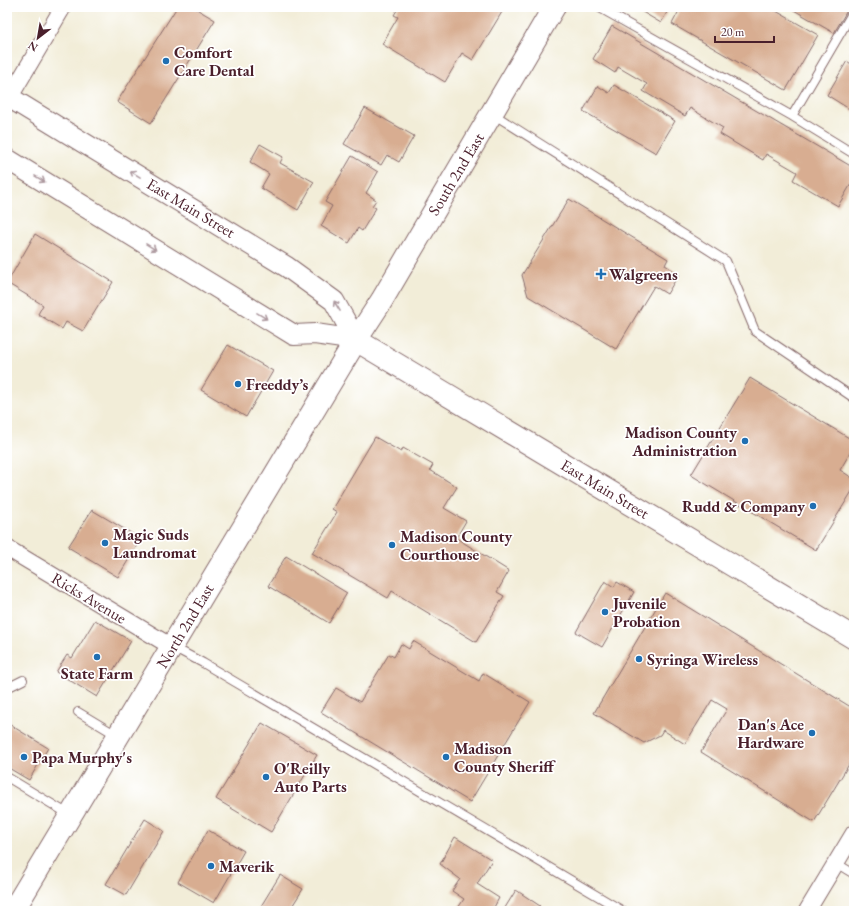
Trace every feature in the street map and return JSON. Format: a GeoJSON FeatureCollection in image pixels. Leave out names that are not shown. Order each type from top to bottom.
{"type":"FeatureCollection","features":[{"type":"Feature","properties":{"kind":"main road","name":"South 2nd East"},"geometry":{"type":"LineString","coordinates":[[356,340],[382,300],[554,7]]}},
{"type":"Feature","properties":{"kind":"main road","name":"East Main Street"},"geometry":{"type":"LineString","coordinates":[[356,340],[854,638]]}},
{"type":"Feature","properties":{"kind":"main road","name":"North 2nd East"},"geometry":{"type":"LineString","coordinates":[[13,911],[356,340]]}},
{"type":"Feature","properties":{"kind":"street"},"geometry":{"type":"LineString","coordinates":[[8,99],[63,7]]}},
{"type":"Feature","properties":{"kind":"street","name":"East Main Street"},"geometry":{"type":"LineString","coordinates":[[8,99],[287,267],[334,301],[356,340]]}},
{"type":"Feature","properties":{"kind":"street","name":"East Main Street"},"geometry":{"type":"LineString","coordinates":[[7,159],[294,335],[315,334],[356,340]]}},
{"type":"Feature","properties":{"kind":"street","name":"Ricks Avenue"},"geometry":{"type":"LineString","coordinates":[[7,548],[172,647]]}},
{"type":"Feature","properties":{"kind":"street"},"geometry":{"type":"LineString","coordinates":[[807,911],[854,833]]}},
{"type":"Feature","properties":{"kind":"lane"},"geometry":{"type":"LineString","coordinates":[[598,7],[792,116],[854,154]]}},
{"type":"Feature","properties":{"kind":"lane"},"geometry":{"type":"LineString","coordinates":[[792,116],[854,10]]}},
{"type":"Feature","properties":{"kind":"lane"},"geometry":{"type":"LineString","coordinates":[[491,113],[726,261],[755,331],[854,398]]}},
{"type":"Feature","properties":{"kind":"lane"},"geometry":{"type":"LineString","coordinates":[[172,647],[203,663],[622,911]]}},
{"type":"Feature","properties":{"kind":"lane"},"geometry":{"type":"LineString","coordinates":[[7,688],[23,680]]}},
{"type":"Feature","properties":{"kind":"lane"},"geometry":{"type":"LineString","coordinates":[[78,712],[118,736]]}},
{"type":"Feature","properties":{"kind":"lane"},"geometry":{"type":"LineString","coordinates":[[7,777],[71,815]]}},
{"type":"Feature","properties":{"kind":"lane"},"geometry":{"type":"LineString","coordinates":[[836,863],[854,874]]}},
{"type":"Feature","properties":{"kind":"building","name":"Comfort Care Dental"},"geometry":{"type":"Polygon","coordinates":[[[177,7],[193,7],[215,20],[151,123],[117,102],[177,7]]]}},
{"type":"Feature","properties":{"kind":"building"},"geometry":{"type":"Polygon","coordinates":[[[399,7],[505,7],[473,60],[462,53],[445,82],[382,44],[398,17],[394,15],[399,7]]]}},
{"type":"Feature","properties":{"kind":"building"},"geometry":{"type":"Polygon","coordinates":[[[634,7],[670,7],[661,23],[634,7]]]}},
{"type":"Feature","properties":{"kind":"building"},"geometry":{"type":"Polygon","coordinates":[[[681,7],[769,7],[818,35],[786,90],[672,24],[681,7]]]}},
{"type":"Feature","properties":{"kind":"building"},"geometry":{"type":"Polygon","coordinates":[[[793,7],[849,7],[834,33],[792,9],[793,7]]]}},
{"type":"Feature","properties":{"kind":"building"},"geometry":{"type":"Polygon","coordinates":[[[612,26],[854,168],[854,179],[838,206],[793,180],[797,172],[766,154],[763,160],[720,134],[723,128],[690,108],[685,116],[643,91],[647,84],[618,67],[615,73],[593,59],[612,26]]]}},
{"type":"Feature","properties":{"kind":"building"},"geometry":{"type":"Polygon","coordinates":[[[854,50],[854,58],[850,56],[854,50]]]}},
{"type":"Feature","properties":{"kind":"building"},"geometry":{"type":"Polygon","coordinates":[[[847,61],[854,66],[854,112],[827,95],[847,61]]]}},
{"type":"Feature","properties":{"kind":"building"},"geometry":{"type":"Polygon","coordinates":[[[614,85],[675,121],[656,153],[583,111],[598,86],[609,93],[614,85]]]}},
{"type":"Feature","properties":{"kind":"building"},"geometry":{"type":"Polygon","coordinates":[[[365,108],[414,136],[399,162],[387,155],[381,165],[344,144],[365,108]]]}},
{"type":"Feature","properties":{"kind":"building"},"geometry":{"type":"Polygon","coordinates":[[[260,144],[283,157],[280,163],[314,182],[298,210],[261,188],[269,174],[250,162],[260,144]]]}},
{"type":"Feature","properties":{"kind":"building"},"geometry":{"type":"Polygon","coordinates":[[[352,156],[378,172],[366,193],[376,200],[372,206],[376,208],[362,231],[358,228],[349,243],[321,226],[332,206],[325,202],[352,156]]]}},
{"type":"Feature","properties":{"kind":"building","name":"Walgreens"},"geometry":{"type":"Polygon","coordinates":[[[569,199],[668,259],[665,265],[679,274],[667,294],[654,286],[616,349],[528,296],[522,275],[569,199]]]}},
{"type":"Feature","properties":{"kind":"building"},"geometry":{"type":"Polygon","coordinates":[[[35,234],[113,282],[83,331],[66,322],[62,329],[38,314],[43,305],[7,283],[35,234]]]}},
{"type":"Feature","properties":{"kind":"building"},"geometry":{"type":"Polygon","coordinates":[[[228,345],[273,371],[246,417],[201,390],[228,345]]]}},
{"type":"Feature","properties":{"kind":"building"},"geometry":{"type":"Polygon","coordinates":[[[854,354],[854,364],[850,361],[854,354]]]}},
{"type":"Feature","properties":{"kind":"building"},"geometry":{"type":"Polygon","coordinates":[[[750,378],[854,441],[854,446],[840,470],[854,479],[854,488],[816,550],[691,475],[750,378]]]}},
{"type":"Feature","properties":{"kind":"building","name":"Madison County Courthouse"},"geometry":{"type":"Polygon","coordinates":[[[375,437],[401,452],[403,448],[433,465],[430,470],[457,487],[444,508],[466,521],[456,538],[509,571],[497,592],[504,596],[476,642],[392,591],[388,598],[312,553],[337,512],[332,509],[375,437]]]}},
{"type":"Feature","properties":{"kind":"building","name":"Magic Suds Laundromat"},"geometry":{"type":"Polygon","coordinates":[[[92,510],[141,539],[118,577],[68,547],[92,510]]]}},
{"type":"Feature","properties":{"kind":"building"},"geometry":{"type":"Polygon","coordinates":[[[286,556],[347,593],[329,623],[268,586],[286,556]]]}},
{"type":"Feature","properties":{"kind":"building","name":"Juvenile Probation"},"geometry":{"type":"Polygon","coordinates":[[[605,581],[614,587],[617,582],[634,592],[602,647],[576,632],[605,581]]]}},
{"type":"Feature","properties":{"kind":"building"},"geometry":{"type":"Polygon","coordinates":[[[665,593],[854,709],[854,756],[814,822],[701,752],[727,709],[712,700],[685,744],[663,730],[660,735],[644,743],[594,713],[665,593]]]}},
{"type":"Feature","properties":{"kind":"building","name":"State Farm"},"geometry":{"type":"Polygon","coordinates":[[[95,620],[131,641],[97,697],[56,672],[67,655],[72,658],[95,620]]]}},
{"type":"Feature","properties":{"kind":"building","name":"Madison County Sheriff"},"geometry":{"type":"Polygon","coordinates":[[[413,641],[479,681],[483,673],[530,702],[470,802],[321,712],[336,688],[360,702],[389,654],[394,657],[401,644],[409,649],[413,641]]]}},
{"type":"Feature","properties":{"kind":"building","name":"Papa Murphy's"},"geometry":{"type":"Polygon","coordinates":[[[7,723],[48,748],[29,780],[7,767],[7,723]]]}},
{"type":"Feature","properties":{"kind":"building","name":"O'Reilly Auto Parts"},"geometry":{"type":"Polygon","coordinates":[[[262,723],[317,755],[271,832],[216,799],[262,723]]]}},
{"type":"Feature","properties":{"kind":"building"},"geometry":{"type":"Polygon","coordinates":[[[145,819],[164,831],[126,895],[106,884],[145,819]]]}},
{"type":"Feature","properties":{"kind":"building","name":"Maverik"},"geometry":{"type":"Polygon","coordinates":[[[208,830],[244,851],[214,903],[178,882],[208,830]]]}},
{"type":"Feature","properties":{"kind":"building"},"geometry":{"type":"Polygon","coordinates":[[[455,837],[492,860],[477,884],[499,898],[492,911],[456,911],[464,899],[452,891],[460,879],[440,864],[455,837]]]}},
{"type":"Feature","properties":{"kind":"building"},"geometry":{"type":"Polygon","coordinates":[[[280,875],[303,889],[289,911],[258,911],[280,875]]]}},
{"type":"Feature","properties":{"kind":"building"},"geometry":{"type":"Polygon","coordinates":[[[516,890],[540,906],[536,911],[503,911],[516,890]]]}},
{"type":"Feature","properties":{"kind":"place","name":"Comfort Care Dental"},"geometry":{"type":"Point","coordinates":[166,61]}},
{"type":"Feature","properties":{"kind":"place","name":"Walgreens"},"geometry":{"type":"Point","coordinates":[601,274]}},
{"type":"Feature","properties":{"kind":"place","name":"Freeddy’s"},"geometry":{"type":"Point","coordinates":[238,384]}},
{"type":"Feature","properties":{"kind":"place","name":"Madison County Administration"},"geometry":{"type":"Point","coordinates":[745,441]}},
{"type":"Feature","properties":{"kind":"place","name":"Rudd & Company"},"geometry":{"type":"Point","coordinates":[813,506]}},
{"type":"Feature","properties":{"kind":"place","name":"Magic Suds Laundromat"},"geometry":{"type":"Point","coordinates":[105,543]}},
{"type":"Feature","properties":{"kind":"place","name":"Madison County Courthouse"},"geometry":{"type":"Point","coordinates":[392,545]}},
{"type":"Feature","properties":{"kind":"place","name":"Juvenile Probation"},"geometry":{"type":"Point","coordinates":[605,612]}},
{"type":"Feature","properties":{"kind":"place","name":"State Farm"},"geometry":{"type":"Point","coordinates":[97,657]}},
{"type":"Feature","properties":{"kind":"place","name":"Syringa Wireless"},"geometry":{"type":"Point","coordinates":[639,659]}},
{"type":"Feature","properties":{"kind":"place","name":"Dan's Ace Hardware"},"geometry":{"type":"Point","coordinates":[812,733]}},
{"type":"Feature","properties":{"kind":"place","name":"Papa Murphy's"},"geometry":{"type":"Point","coordinates":[24,757]}},
{"type":"Feature","properties":{"kind":"place","name":"Madison County Sheriff"},"geometry":{"type":"Point","coordinates":[446,757]}},
{"type":"Feature","properties":{"kind":"place","name":"O'Reilly Auto Parts"},"geometry":{"type":"Point","coordinates":[266,777]}},
{"type":"Feature","properties":{"kind":"place","name":"Maverik"},"geometry":{"type":"Point","coordinates":[211,866]}}]}
